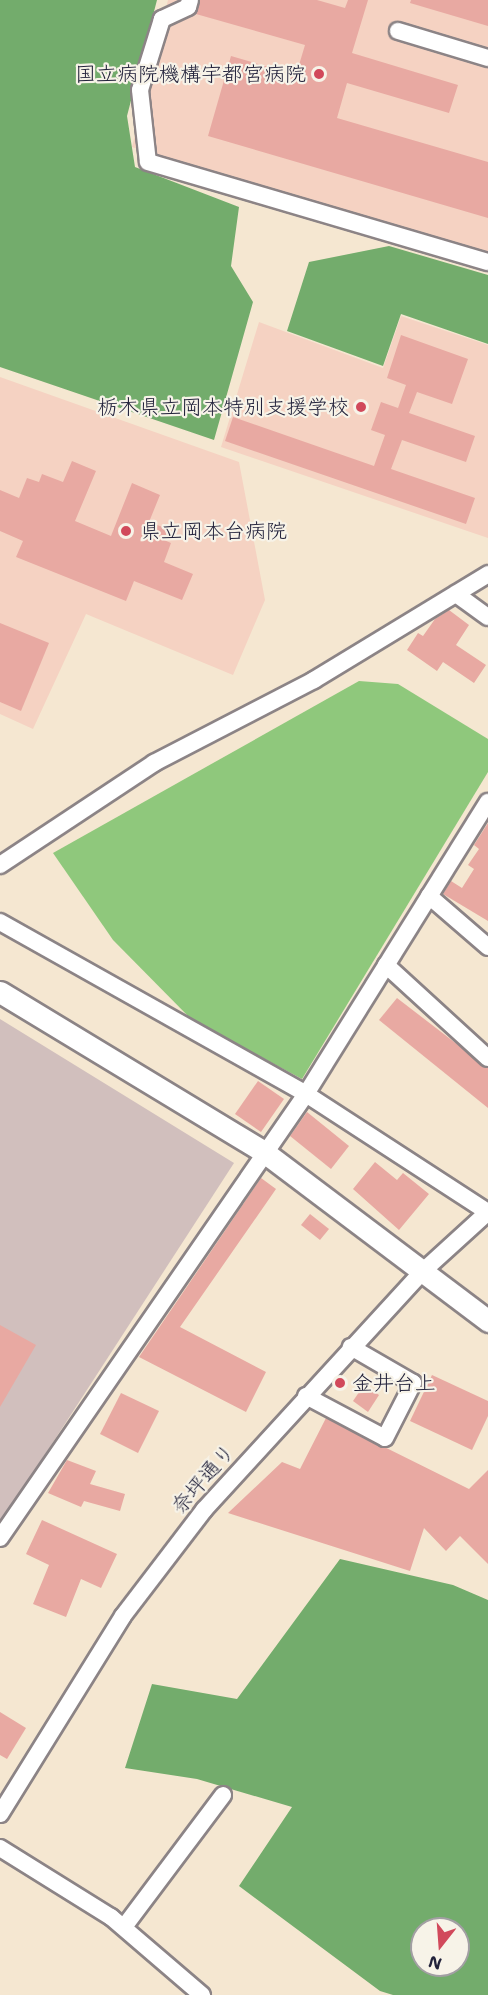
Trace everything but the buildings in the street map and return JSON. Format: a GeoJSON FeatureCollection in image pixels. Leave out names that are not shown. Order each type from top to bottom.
{"type":"FeatureCollection","features":[{"type":"Feature","properties":{"kind":"main road"},"geometry":{"type":"LineString","coordinates":[[0,992],[264,1152],[488,1321]]}},
{"type":"Feature","properties":{"kind":"street"},"geometry":{"type":"LineString","coordinates":[[190,0],[188,7],[162,19],[140,90],[148,162],[488,262]]}},
{"type":"Feature","properties":{"kind":"street"},"geometry":{"type":"LineString","coordinates":[[398,31],[488,58]]}},
{"type":"Feature","properties":{"kind":"street"},"geometry":{"type":"LineString","coordinates":[[0,865],[154,763],[314,680],[488,574]]}},
{"type":"Feature","properties":{"kind":"street"},"geometry":{"type":"LineString","coordinates":[[456,594],[488,617]]}},
{"type":"Feature","properties":{"kind":"street"},"geometry":{"type":"LineString","coordinates":[[0,1538],[306,1094],[488,802]]}},
{"type":"Feature","properties":{"kind":"street"},"geometry":{"type":"LineString","coordinates":[[429,896],[488,947]]}},
{"type":"Feature","properties":{"kind":"street"},"geometry":{"type":"LineString","coordinates":[[0,922],[306,1094],[488,1212]]}},
{"type":"Feature","properties":{"kind":"street"},"geometry":{"type":"LineString","coordinates":[[386,965],[488,1058]]}},
{"type":"Feature","properties":{"kind":"street","name":"奈坪通り"},"geometry":{"type":"LineString","coordinates":[[0,1814],[111,1635],[164,1559],[351,1347],[422,1272],[488,1212]]}},
{"type":"Feature","properties":{"kind":"street"},"geometry":{"type":"LineString","coordinates":[[306,1396],[385,1438],[413,1383],[351,1347]]}},
{"type":"Feature","properties":{"kind":"street"},"geometry":{"type":"LineString","coordinates":[[124,1927],[223,1795]]}},
{"type":"Feature","properties":{"kind":"street"},"geometry":{"type":"LineString","coordinates":[[0,1848],[124,1927],[202,1995]]}},
{"type":"Feature","properties":{"kind":"shaded area","name":"国立病院機構宇都宮病院"},"geometry":{"type":"Polygon","coordinates":[[[168,0],[488,0],[488,264],[132,147],[168,0]]]}},
{"type":"Feature","properties":{"kind":"shaded area","name":"栃木県立岡本特別支援学校"},"geometry":{"type":"Polygon","coordinates":[[[401,316],[488,345],[488,538],[221,447],[259,322],[383,368],[401,316]]]}},
{"type":"Feature","properties":{"kind":"shaded area","name":"県立岡本台病院"},"geometry":{"type":"Polygon","coordinates":[[[0,377],[239,462],[265,600],[233,675],[86,614],[33,729],[0,714],[0,377]]]}},
{"type":"Feature","properties":{"kind":"shaded area"},"geometry":{"type":"Polygon","coordinates":[[[0,1019],[234,1163],[0,1524],[0,1019]]]}},
{"type":"Feature","properties":{"kind":"green space"},"geometry":{"type":"Polygon","coordinates":[[[0,0],[157,0],[127,116],[135,167],[239,207],[231,266],[253,302],[214,440],[0,367],[0,0]]]}},
{"type":"Feature","properties":{"kind":"green space"},"geometry":{"type":"Polygon","coordinates":[[[389,246],[488,275],[488,344],[401,314],[383,366],[287,331],[309,262],[389,246]]]}},
{"type":"Feature","properties":{"kind":"green space"},"geometry":{"type":"Polygon","coordinates":[[[359,681],[398,684],[488,739],[488,772],[302,1079],[192,1020],[113,940],[53,853],[359,681]]]}},
{"type":"Feature","properties":{"kind":"green space"},"geometry":{"type":"Polygon","coordinates":[[[340,1559],[453,1585],[488,1600],[488,1995],[393,1995],[380,1991],[239,1886],[292,1807],[197,1779],[125,1768],[152,1684],[237,1699],[340,1559]]]}},
{"type":"Feature","properties":{"kind":"place","name":"国立病院機構宇都宮病院"},"geometry":{"type":"Point","coordinates":[319,74]}},
{"type":"Feature","properties":{"kind":"place","name":"栃木県立岡本特別支援学校"},"geometry":{"type":"Point","coordinates":[361,407]}},
{"type":"Feature","properties":{"kind":"place","name":"県立岡本台病院"},"geometry":{"type":"Point","coordinates":[126,531]}},
{"type":"Feature","properties":{"kind":"place","name":"金井台上"},"geometry":{"type":"Point","coordinates":[340,1383]}}]}
